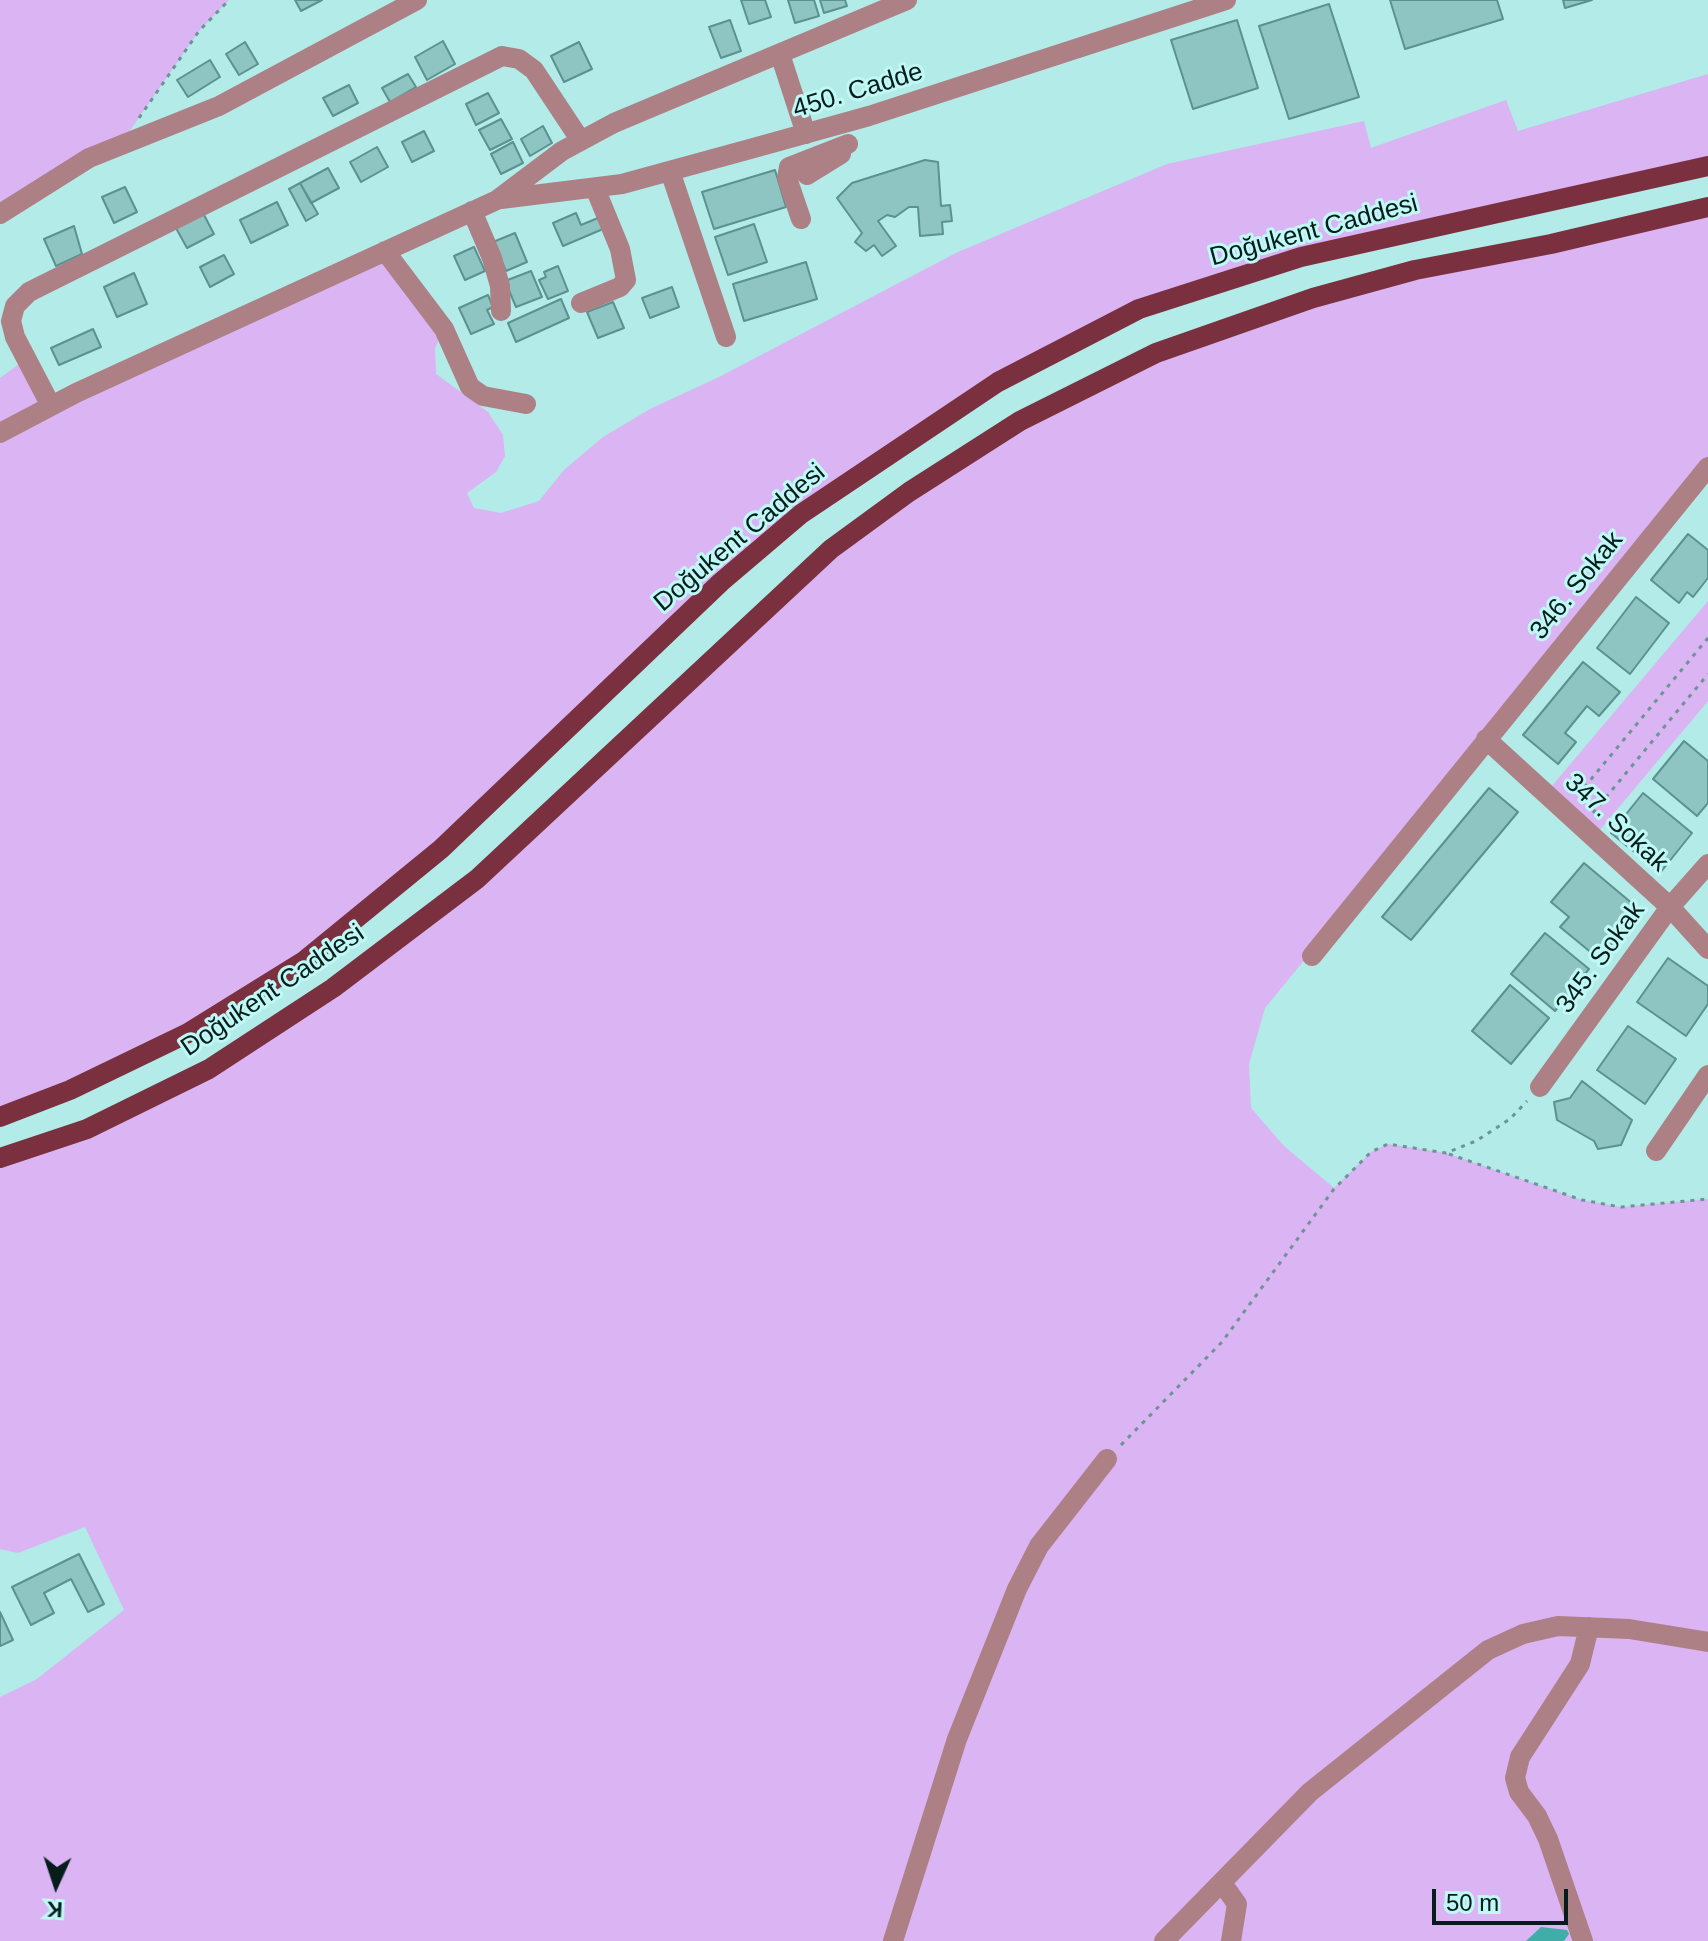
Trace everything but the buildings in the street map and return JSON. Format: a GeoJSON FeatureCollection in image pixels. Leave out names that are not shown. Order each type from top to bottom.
{"type":"FeatureCollection","features":[{"type":"Feature","properties":{"kind":"main road","name":"Doğukent Caddesi"},"geometry":{"type":"LineString","coordinates":[[0,1117],[70,1090],[188,1033],[304,961],[441,849],[721,582],[801,514],[998,382],[1139,309],[1301,257],[1708,166]]}},
{"type":"Feature","properties":{"kind":"main road","name":"Doğukent Caddesi"},"geometry":{"type":"LineString","coordinates":[[0,1158],[87,1129],[209,1069],[333,988],[477,879],[831,549],[909,492],[1020,421],[1156,353],[1313,298],[1415,270],[1551,244],[1708,207]]}},
{"type":"Feature","properties":{"kind":"street"},"geometry":{"type":"LineString","coordinates":[[0,214],[89,158],[219,106],[417,0]]}},
{"type":"Feature","properties":{"kind":"street"},"geometry":{"type":"LineString","coordinates":[[0,433],[51,406],[497,200],[581,141],[907,0]]}},
{"type":"Feature","properties":{"kind":"street","name":"450. Cadde"},"geometry":{"type":"LineString","coordinates":[[497,200],[595,188],[806,134],[1226,0]]}},
{"type":"Feature","properties":{"kind":"street"},"geometry":{"type":"LineString","coordinates":[[780,54],[806,134]]}},
{"type":"Feature","properties":{"kind":"street"},"geometry":{"type":"LineString","coordinates":[[51,406],[15,337],[11,321],[15,306],[29,292],[502,56],[519,59],[534,70],[581,141]]}},
{"type":"Feature","properties":{"kind":"street"},"geometry":{"type":"LineString","coordinates":[[807,175],[843,153],[848,144],[843,123]]}},
{"type":"Feature","properties":{"kind":"street"},"geometry":{"type":"LineString","coordinates":[[801,219],[787,178],[789,167],[794,161],[848,144]]}},
{"type":"Feature","properties":{"kind":"street"},"geometry":{"type":"LineString","coordinates":[[670,171],[726,337]]}},
{"type":"Feature","properties":{"kind":"street"},"geometry":{"type":"LineString","coordinates":[[581,303],[620,287],[626,280],[620,249],[595,188]]}},
{"type":"Feature","properties":{"kind":"street"},"geometry":{"type":"LineString","coordinates":[[472,211],[496,272],[501,311]]}},
{"type":"Feature","properties":{"kind":"street"},"geometry":{"type":"LineString","coordinates":[[385,251],[444,329],[470,387],[483,396],[526,404]]}},
{"type":"Feature","properties":{"kind":"street","name":"346. Sokak"},"geometry":{"type":"LineString","coordinates":[[1312,956],[1708,467]]}},
{"type":"Feature","properties":{"kind":"street","name":"347. Sokak"},"geometry":{"type":"LineString","coordinates":[[1486,739],[1670,907],[1708,949]]}},
{"type":"Feature","properties":{"kind":"street","name":"345. Sokak"},"geometry":{"type":"LineString","coordinates":[[1540,1087],[1670,907],[1708,864]]}},
{"type":"Feature","properties":{"kind":"street"},"geometry":{"type":"LineString","coordinates":[[1656,1151],[1708,1075]]}},
{"type":"Feature","properties":{"kind":"street"},"geometry":{"type":"LineString","coordinates":[[893,1941],[957,1739],[1017,1589],[1039,1546],[1107,1459]]}},
{"type":"Feature","properties":{"kind":"street"},"geometry":{"type":"LineString","coordinates":[[1164,1941],[1310,1792],[1471,1660],[1505,1641],[1541,1629],[1589,1627],[1629,1629],[1708,1642]]}},
{"type":"Feature","properties":{"kind":"street"},"geometry":{"type":"LineString","coordinates":[[1583,1941],[1548,1839],[1537,1816],[1519,1792],[1515,1778],[1520,1757],[1580,1664],[1589,1627]]}},
{"type":"Feature","properties":{"kind":"street"},"geometry":{"type":"LineString","coordinates":[[1222,1883],[1237,1904],[1231,1941]]}},
{"type":"Feature","properties":{"kind":"path"},"geometry":{"type":"LineString","coordinates":[[136,122],[199,31],[229,0]]}},
{"type":"Feature","properties":{"kind":"path"},"geometry":{"type":"LineString","coordinates":[[1565,811],[1708,638]]}},
{"type":"Feature","properties":{"kind":"path"},"geometry":{"type":"LineString","coordinates":[[1582,826],[1708,674]]}},
{"type":"Feature","properties":{"kind":"path"},"geometry":{"type":"LineString","coordinates":[[1446,1153],[1476,1141],[1510,1119],[1540,1087]]}},
{"type":"Feature","properties":{"kind":"path"},"geometry":{"type":"LineString","coordinates":[[1107,1459],[1222,1342],[1334,1189],[1371,1152],[1388,1144],[1446,1153],[1595,1202],[1643,1207],[1708,1199]]}},
{"type":"Feature","properties":{"kind":"shaded area"},"geometry":{"type":"Polygon","coordinates":[[[0,0],[229,0],[199,31],[129,132],[0,214],[0,0]]]}},
{"type":"Feature","properties":{"kind":"shaded area"},"geometry":{"type":"Polygon","coordinates":[[[1708,74],[1708,166],[1539,203],[1139,309],[998,382],[801,514],[441,849],[188,1033],[0,1117],[0,378],[26,359],[50,406],[385,251],[444,329],[435,348],[436,374],[488,412],[503,435],[505,456],[496,472],[467,493],[474,508],[501,513],[539,501],[564,470],[603,437],[650,409],[719,377],[958,252],[1167,164],[1364,121],[1371,148],[1506,100],[1518,131],[1708,74]]]}},
{"type":"Feature","properties":{"kind":"shaded area"},"geometry":{"type":"Polygon","coordinates":[[[1708,207],[1708,467],[1265,1008],[1249,1064],[1251,1108],[1284,1146],[1334,1188],[1371,1152],[1388,1144],[1446,1153],[1582,1200],[1621,1207],[1708,1199],[1708,1941],[0,1941],[0,1697],[37,1679],[124,1610],[85,1527],[18,1553],[0,1549],[0,1158],[209,1069],[477,879],[909,492],[1156,353],[1313,298],[1708,207]]]}},
{"type":"Feature","properties":{"kind":"shaded area"},"geometry":{"type":"Polygon","coordinates":[[[1708,601],[1708,701],[1594,837],[1546,793],[1708,601]]]}},
{"type":"Feature","properties":{"kind":"water"},"geometry":{"type":"Polygon","coordinates":[[[1541,1927],[1567,1930],[1569,1934],[1564,1941],[1526,1941],[1541,1927]]]}}]}
